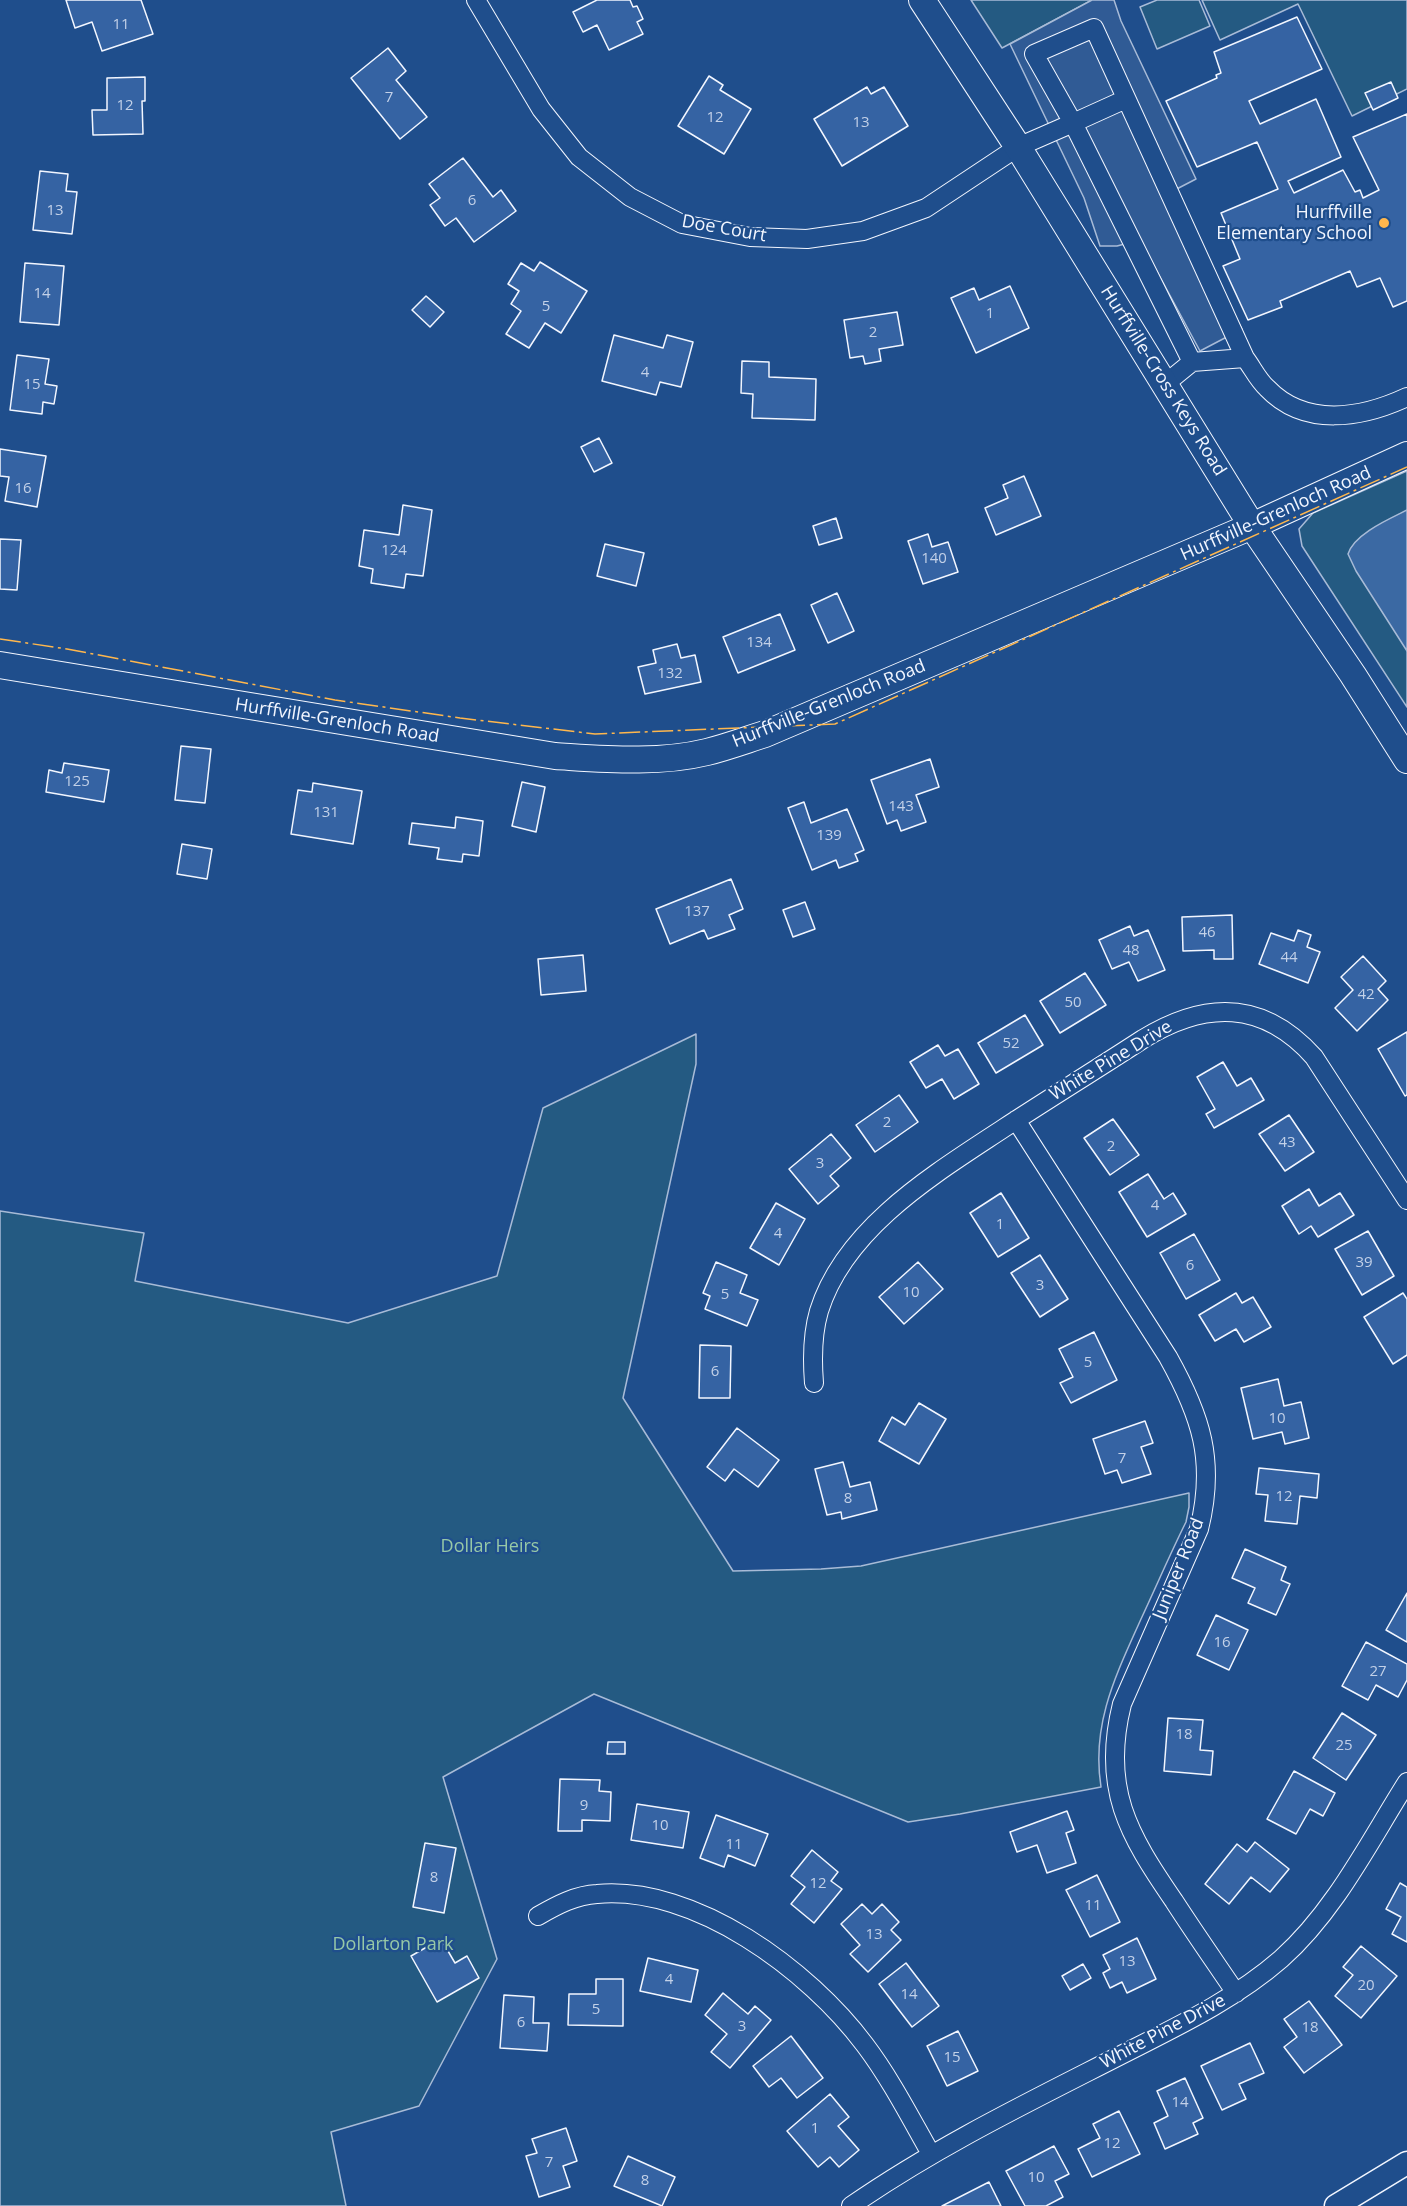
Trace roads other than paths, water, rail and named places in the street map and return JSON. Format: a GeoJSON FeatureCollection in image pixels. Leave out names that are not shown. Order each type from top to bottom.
{"type":"FeatureCollection","features":[{"type":"Feature","properties":{"kind":"main road","name":"Hurffville-Cross Keys Road"},"geometry":{"type":"LineString","coordinates":[[922,0],[1018,147],[1252,526],[1353,675],[1407,760]]}},
{"type":"Feature","properties":{"kind":"main road","name":"Hurffville-Grenloch Road"},"geometry":{"type":"LineString","coordinates":[[0,665],[555,756],[622,760],[670,758],[706,752],[765,734],[1252,526],[1407,455]]}},
{"type":"Feature","properties":{"kind":"street","name":"Doe Court"},"geometry":{"type":"LineString","coordinates":[[476,0],[541,109],[579,157],[630,197],[682,224],[750,237],[807,239],[863,231],[927,208],[1018,147],[1126,99]]}},
{"type":"Feature","properties":{"kind":"street"},"geometry":{"type":"LineString","coordinates":[[1192,362],[1073,123],[1035,54],[1094,28],[1245,358],[1267,388],[1288,404],[1306,412],[1344,416],[1383,408],[1407,397]]}},
{"type":"Feature","properties":{"kind":"street"},"geometry":{"type":"LineString","coordinates":[[1165,384],[1192,362],[1245,358]]}},
{"type":"Feature","properties":{"kind":"street","name":"White Pine Drive"},"geometry":{"type":"LineString","coordinates":[[814,1383],[812,1353],[814,1329],[820,1309],[836,1274],[849,1255],[879,1221],[916,1188],[1016,1120],[1143,1039],[1173,1022],[1202,1013],[1219,1011],[1240,1013],[1290,1034],[1314,1057],[1407,1200]]}},
{"type":"Feature","properties":{"kind":"street","name":"Juniper Road"},"geometry":{"type":"LineString","coordinates":[[1016,1120],[1168,1357],[1190,1397],[1203,1438],[1206,1459],[1205,1495],[1199,1529],[1122,1704],[1116,1727],[1115,1774],[1118,1797],[1142,1854],[1236,1993]]}},
{"type":"Feature","properties":{"kind":"street","name":"White Pine Drive"},"geometry":{"type":"LineString","coordinates":[[851,2206],[931,2154],[1195,2017],[1236,1993],[1281,1959],[1328,1906],[1407,1782]]}},
{"type":"Feature","properties":{"kind":"street"},"geometry":{"type":"LineString","coordinates":[[538,1916],[566,1902],[596,1894],[639,1895],[705,1916],[754,1942],[772,1953],[810,1984],[855,2031],[881,2069],[931,2154]]}},
{"type":"Feature","properties":{"kind":"street"},"geometry":{"type":"LineString","coordinates":[[1336,2206],[1407,2163]]}},
{"type":"Feature","properties":{"kind":"place","name":"Hurffville Elementary School"},"geometry":{"type":"Point","coordinates":[1384,223]}},
{"type":"Feature","properties":{"kind":"park label","name":"Dollar Heirs"},"geometry":{"type":"Point","coordinates":[490,1547]}},
{"type":"Feature","properties":{"kind":"park label","name":"Dollarton Park"},"geometry":{"type":"Point","coordinates":[393,1945]}}]}
